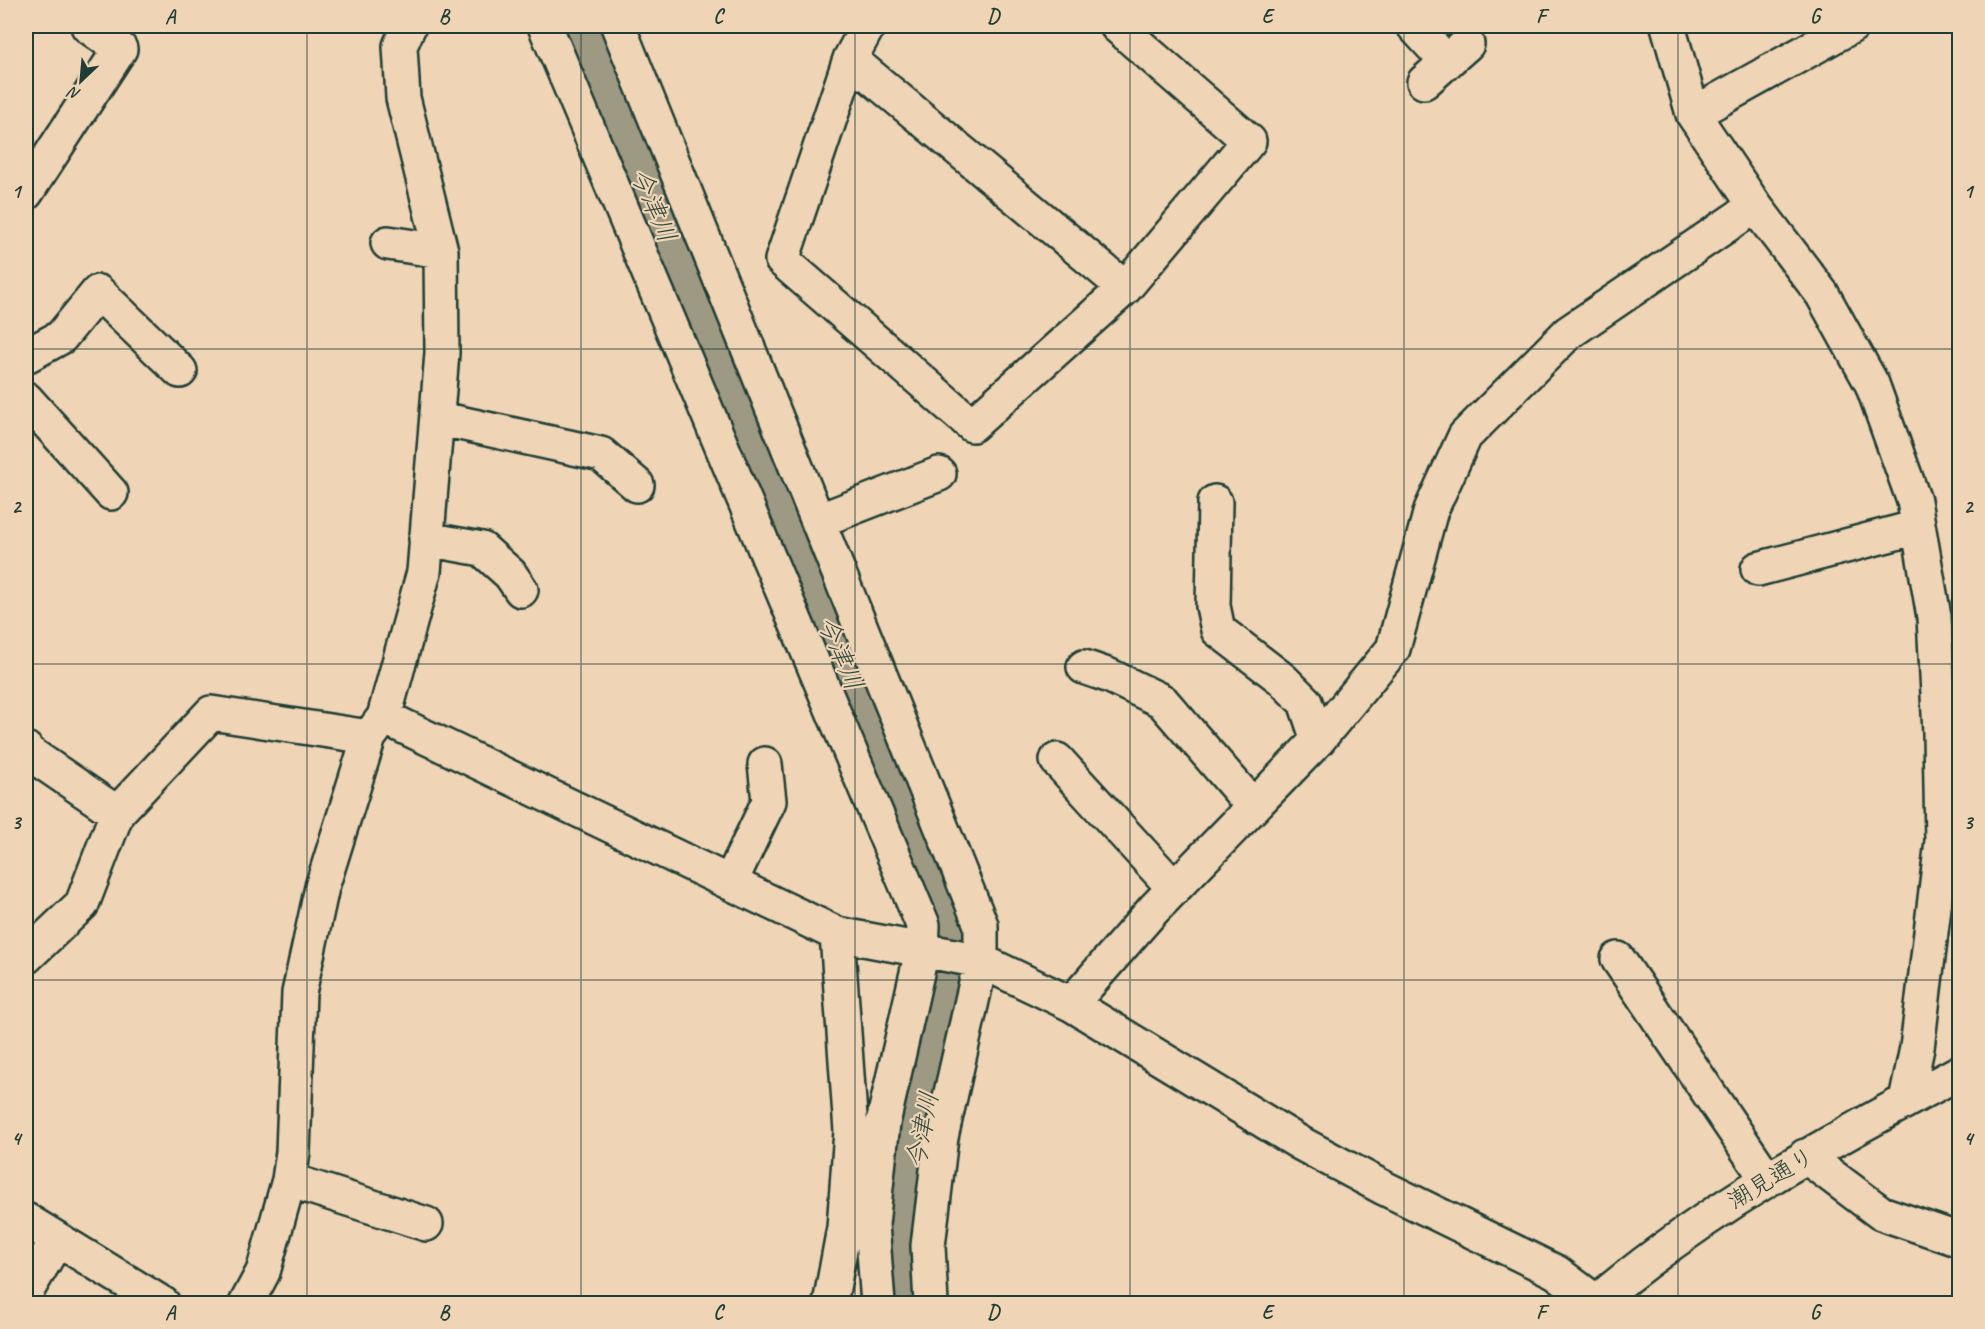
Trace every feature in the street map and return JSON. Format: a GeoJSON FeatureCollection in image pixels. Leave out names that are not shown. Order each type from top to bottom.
{"type":"FeatureCollection","features":[{"type":"Feature","properties":{"kind":"street"},"geometry":{"type":"LineString","coordinates":[[26,193],[120,49],[88,26]]}},
{"type":"Feature","properties":{"kind":"street"},"geometry":{"type":"LineString","coordinates":[[246,1304],[263,1272],[289,1180],[293,1152],[299,993],[321,887],[377,727],[424,572],[442,353],[441,251],[403,98],[400,46],[409,26]]}},
{"type":"Feature","properties":{"kind":"street"},"geometry":{"type":"LineString","coordinates":[[545,26],[923,925],[922,951],[883,1124],[872,1224],[878,1304]]}},
{"type":"Feature","properties":{"kind":"street"},"geometry":{"type":"LineString","coordinates":[[618,26],[981,925],[981,961],[941,1137],[928,1246],[931,1304]]}},
{"type":"Feature","properties":{"kind":"street"},"geometry":{"type":"LineString","coordinates":[[868,26],[850,59],[782,260],[972,425],[1125,288],[1249,141],[1117,26]]}},
{"type":"Feature","properties":{"kind":"street"},"geometry":{"type":"LineString","coordinates":[[1414,26],[1446,63]]}},
{"type":"Feature","properties":{"kind":"street"},"geometry":{"type":"LineString","coordinates":[[1668,26],[1693,114],[1755,206],[1822,294],[1872,384],[1914,501],[1934,617],[1940,733],[1942,841],[1917,1048],[1906,1100]]}},
{"type":"Feature","properties":{"kind":"street"},"geometry":{"type":"LineString","coordinates":[[1693,114],[1852,26]]}},
{"type":"Feature","properties":{"kind":"street"},"geometry":{"type":"LineString","coordinates":[[850,59],[1125,288]]}},
{"type":"Feature","properties":{"kind":"street"},"geometry":{"type":"LineString","coordinates":[[1071,1004],[1174,888],[1318,740],[1393,649],[1431,510],[1465,436],[1568,333],[1755,206]]}},
{"type":"Feature","properties":{"kind":"street"},"geometry":{"type":"LineString","coordinates":[[387,243],[441,251]]}},
{"type":"Feature","properties":{"kind":"street"},"geometry":{"type":"LineString","coordinates":[[26,356],[61,337],[98,292],[180,371]]}},
{"type":"Feature","properties":{"kind":"street"},"geometry":{"type":"LineString","coordinates":[[26,399],[111,494]]}},
{"type":"Feature","properties":{"kind":"street"},"geometry":{"type":"LineString","coordinates":[[437,418],[602,454],[637,484]]}},
{"type":"Feature","properties":{"kind":"street"},"geometry":{"type":"LineString","coordinates":[[818,521],[939,474]]}},
{"type":"Feature","properties":{"kind":"street"},"geometry":{"type":"LineString","coordinates":[[1215,502],[1213,606],[1218,630],[1282,679],[1305,702],[1318,740]]}},
{"type":"Feature","properties":{"kind":"street"},"geometry":{"type":"LineString","coordinates":[[1758,569],[1918,527]]}},
{"type":"Feature","properties":{"kind":"street"},"geometry":{"type":"LineString","coordinates":[[426,539],[482,549],[510,574],[521,590]]}},
{"type":"Feature","properties":{"kind":"street"},"geometry":{"type":"LineString","coordinates":[[1084,667],[1110,676],[1162,700],[1253,806]]}},
{"type":"Feature","properties":{"kind":"street"},"geometry":{"type":"LineString","coordinates":[[26,957],[82,904],[117,813],[211,713],[377,727],[730,883],[837,934],[981,961],[1071,1004],[1300,1143],[1384,1188],[1556,1272],[1595,1303]]}},
{"type":"Feature","properties":{"kind":"street"},"geometry":{"type":"LineString","coordinates":[[26,752],[117,813]]}},
{"type":"Feature","properties":{"kind":"street"},"geometry":{"type":"LineString","coordinates":[[1057,760],[1174,888]]}},
{"type":"Feature","properties":{"kind":"street"},"geometry":{"type":"LineString","coordinates":[[730,883],[769,801],[765,764]]}},
{"type":"Feature","properties":{"kind":"street"},"geometry":{"type":"LineString","coordinates":[[830,1304],[844,1228],[850,1131],[837,934]]}},
{"type":"Feature","properties":{"kind":"street"},"geometry":{"type":"LineString","coordinates":[[1618,959],[1767,1179]]}},
{"type":"Feature","properties":{"kind":"street","name":"潮見通り"},"geometry":{"type":"LineString","coordinates":[[1595,1303],[1681,1235],[1767,1179],[1959,1072]]}},
{"type":"Feature","properties":{"kind":"street"},"geometry":{"type":"LineString","coordinates":[[1805,1156],[1881,1213],[1959,1240]]}},
{"type":"Feature","properties":{"kind":"street"},"geometry":{"type":"LineString","coordinates":[[289,1180],[426,1224]]}},
{"type":"Feature","properties":{"kind":"street"},"geometry":{"type":"LineString","coordinates":[[26,1220],[57,1240],[119,1291],[163,1304]]}},
{"type":"Feature","properties":{"kind":"street"},"geometry":{"type":"LineString","coordinates":[[26,1292],[57,1240]]}},
{"type":"Feature","properties":{"kind":"waterway","name":"今津川"},"geometry":{"type":"LineString","coordinates":[[580,26],[961,941],[902,1230],[906,1304]]}}]}
